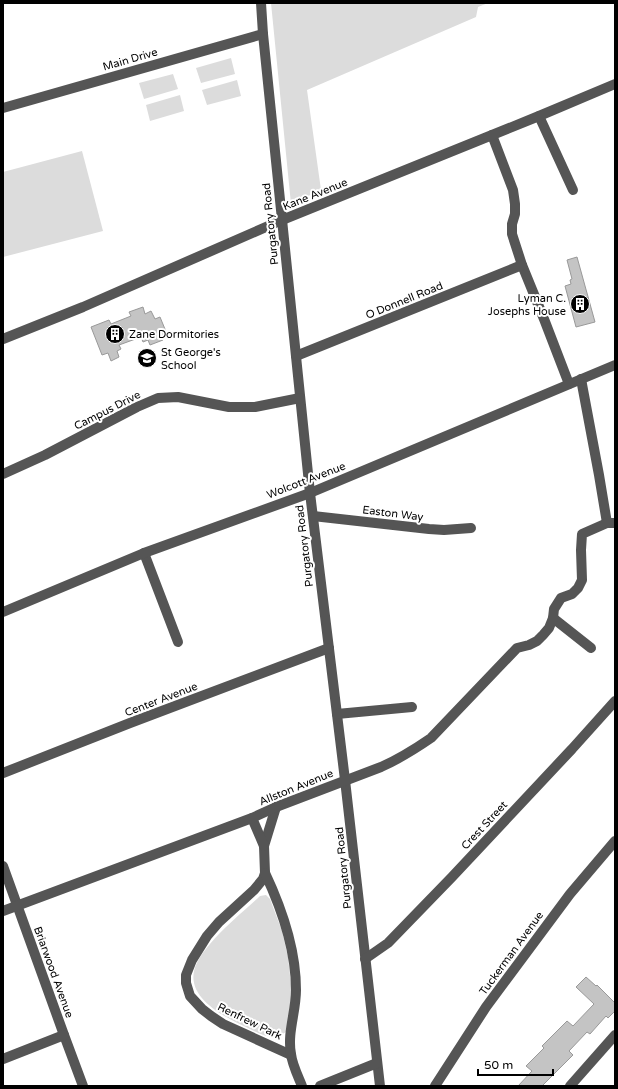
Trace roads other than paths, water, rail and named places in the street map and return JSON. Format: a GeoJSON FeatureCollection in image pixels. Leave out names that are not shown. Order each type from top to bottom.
{"type":"FeatureCollection","features":[{"type":"Feature","properties":{"kind":"street","name":"Purgatory Road"},"geometry":{"type":"LineString","coordinates":[[261,3],[310,493],[380,1086]]}},
{"type":"Feature","properties":{"kind":"street","name":"Main Drive"},"geometry":{"type":"LineString","coordinates":[[3,108],[263,34]]}},
{"type":"Feature","properties":{"kind":"street","name":"Kane Avenue"},"geometry":{"type":"LineString","coordinates":[[3,339],[83,307],[282,220],[615,84]]}},
{"type":"Feature","properties":{"kind":"street"},"geometry":{"type":"LineString","coordinates":[[539,116],[574,190]]}},
{"type":"Feature","properties":{"kind":"street"},"geometry":{"type":"LineString","coordinates":[[492,135],[513,190],[515,214],[512,224],[512,234],[522,266],[569,384]]}},
{"type":"Feature","properties":{"kind":"street","name":"O Donnell Road"},"geometry":{"type":"LineString","coordinates":[[296,356],[522,266]]}},
{"type":"Feature","properties":{"kind":"street","name":"Wolcott Avenue"},"geometry":{"type":"LineString","coordinates":[[3,612],[144,553],[310,493],[615,365]]}},
{"type":"Feature","properties":{"kind":"street"},"geometry":{"type":"LineString","coordinates":[[581,379],[611,523]]}},
{"type":"Feature","properties":{"kind":"street","name":"Campus Drive"},"geometry":{"type":"LineString","coordinates":[[3,474],[45,455],[137,406],[158,398],[178,397],[229,407],[255,407],[300,398]]}},
{"type":"Feature","properties":{"kind":"street","name":"Easton Way"},"geometry":{"type":"LineString","coordinates":[[313,516],[429,530],[471,528]]}},
{"type":"Feature","properties":{"kind":"street","name":"Allston Avenue"},"geometry":{"type":"LineString","coordinates":[[3,911],[252,818],[276,806],[397,760],[416,749],[431,738],[517,648],[537,641],[543,635],[549,628],[553,618],[554,609],[561,598],[572,594],[578,588],[582,580],[582,534],[611,523]]}},
{"type":"Feature","properties":{"kind":"street"},"geometry":{"type":"LineString","coordinates":[[144,553],[178,642]]}},
{"type":"Feature","properties":{"kind":"street"},"geometry":{"type":"LineString","coordinates":[[553,618],[591,648]]}},
{"type":"Feature","properties":{"kind":"street","name":"Center Avenue"},"geometry":{"type":"LineString","coordinates":[[3,773],[130,723],[329,648]]}},
{"type":"Feature","properties":{"kind":"street","name":"Crest Street"},"geometry":{"type":"LineString","coordinates":[[365,959],[388,943],[399,932],[572,749],[615,701]]}},
{"type":"Feature","properties":{"kind":"street"},"geometry":{"type":"LineString","coordinates":[[337,714],[412,707]]}},
{"type":"Feature","properties":{"kind":"street","name":"Renfrew Park"},"geometry":{"type":"LineString","coordinates":[[276,806],[264,846],[265,873],[263,879],[254,890],[219,922],[207,936],[192,960],[186,975],[186,983],[190,996],[202,1009],[222,1024],[291,1055]]}},
{"type":"Feature","properties":{"kind":"street","name":"Renfrew Park"},"geometry":{"type":"LineString","coordinates":[[252,818],[264,846]]}},
{"type":"Feature","properties":{"kind":"street","name":"Tuckerman Avenue"},"geometry":{"type":"LineString","coordinates":[[435,1086],[486,1007],[570,894],[615,841]]}},
{"type":"Feature","properties":{"kind":"street","name":"Briarwood Avenue"},"geometry":{"type":"LineString","coordinates":[[3,866],[83,1086]]}},
{"type":"Feature","properties":{"kind":"street","name":"Renfrew Park"},"geometry":{"type":"LineString","coordinates":[[265,873],[283,914],[293,958],[296,991],[292,1025],[291,1055],[302,1086]]}},
{"type":"Feature","properties":{"kind":"street"},"geometry":{"type":"LineString","coordinates":[[3,1059],[64,1035]]}},
{"type":"Feature","properties":{"kind":"street"},"geometry":{"type":"LineString","coordinates":[[570,1086],[615,1036]]}},
{"type":"Feature","properties":{"kind":"street"},"geometry":{"type":"LineString","coordinates":[[320,1086],[339,1082],[377,1063]]}},
{"type":"Feature","properties":{"kind":"place","name":"Lyman C. Josephs House"},"geometry":{"type":"Point","coordinates":[580,304]}},
{"type":"Feature","properties":{"kind":"place","name":"Zane Dormitories"},"geometry":{"type":"Point","coordinates":[115,334]}},
{"type":"Feature","properties":{"kind":"place","name":"St George's School"},"geometry":{"type":"Point","coordinates":[147,358]}}]}
